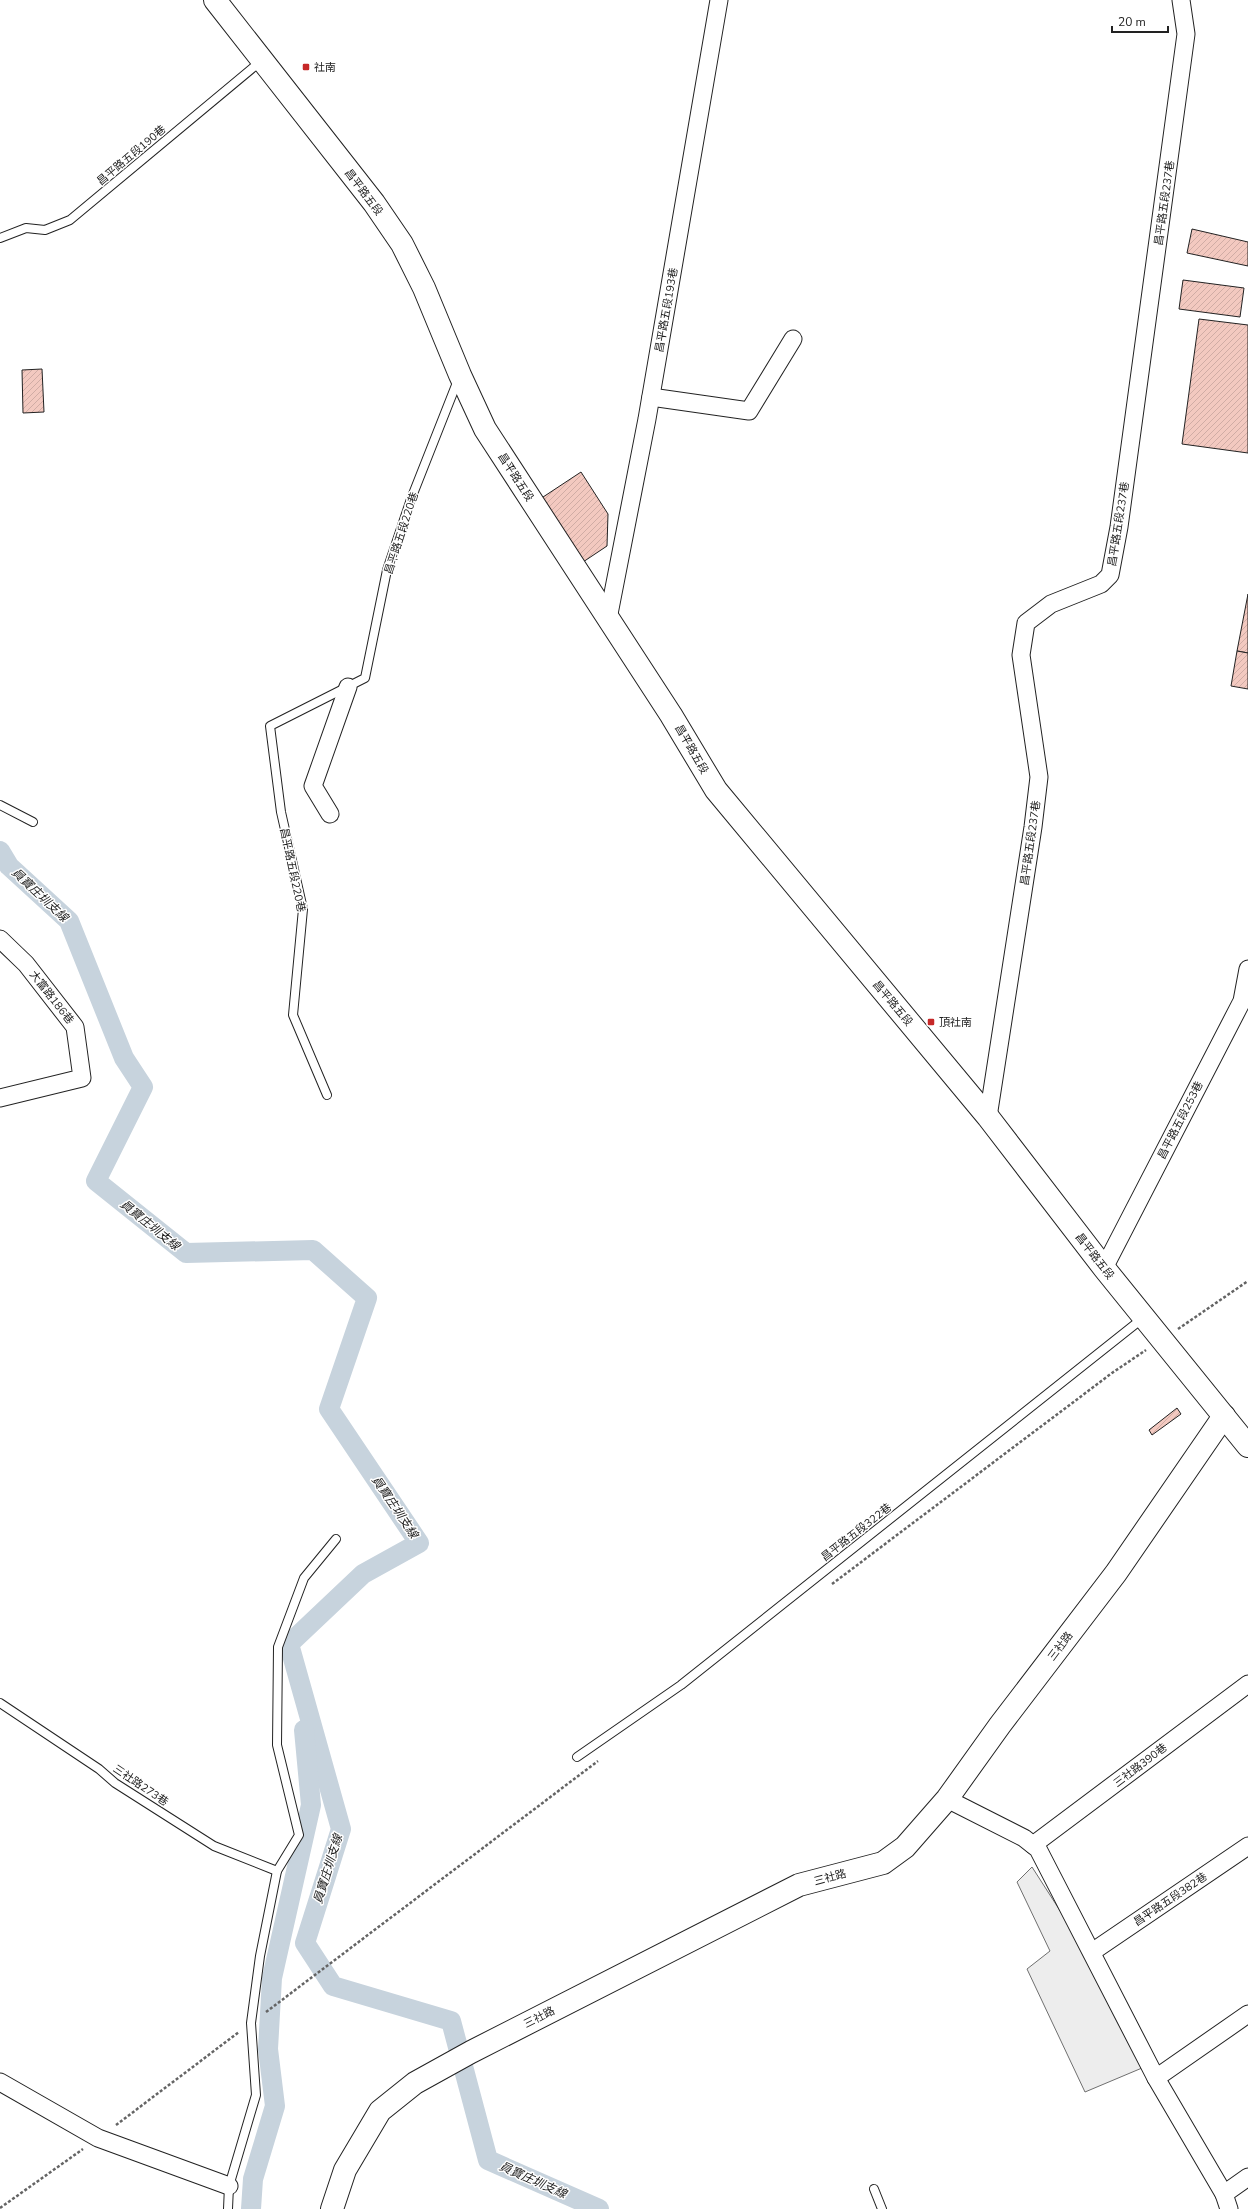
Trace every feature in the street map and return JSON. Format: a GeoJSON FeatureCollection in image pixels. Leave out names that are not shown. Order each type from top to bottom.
{"type":"FeatureCollection","features":[{"type":"Feature","properties":{"kind":"street","name":"昌平路五段"},"geometry":{"type":"LineString","coordinates":[[215,0],[374,203],[402,244],[424,288],[460,375],[485,429],[671,715],[716,790],[988,1117],[1104,1268],[1248,1446]]}},
{"type":"Feature","properties":{"kind":"street","name":"昌平路五段193巷"},"geometry":{"type":"LineString","coordinates":[[608,619],[651,397],[719,0]]}},
{"type":"Feature","properties":{"kind":"street","name":"昌平路五段237巷"},"geometry":{"type":"LineString","coordinates":[[988,1117],[1033,827],[1039,776],[1021,655],[1026,623],[1052,604],[1101,584],[1110,575],[1119,527],[1186,34],[1181,0]]}},
{"type":"Feature","properties":{"kind":"street"},"geometry":{"type":"LineString","coordinates":[[651,397],[749,411],[793,339]]}},
{"type":"Feature","properties":{"kind":"street"},"geometry":{"type":"LineString","coordinates":[[330,814],[313,786],[348,687]]}},
{"type":"Feature","properties":{"kind":"street","name":"大富路186巷"},"geometry":{"type":"LineString","coordinates":[[0,939],[26,964],[75,1027],[82,1078],[0,1098]]}},
{"type":"Feature","properties":{"kind":"street","name":"昌平路五段253巷"},"geometry":{"type":"LineString","coordinates":[[1104,1268],[1242,1001],[1248,969]]}},
{"type":"Feature","properties":{"kind":"street","name":"三社路"},"geometry":{"type":"LineString","coordinates":[[332,2209],[345,2170],[380,2110],[415,2083],[479,2048],[793,1889],[883,1863],[905,1847],[947,1799],[1000,1725],[1116,1573],[1224,1416]]}},
{"type":"Feature","properties":{"kind":"street","name":"三社路390巷"},"geometry":{"type":"LineString","coordinates":[[1033,1845],[1248,1684]]}},
{"type":"Feature","properties":{"kind":"street"},"geometry":{"type":"LineString","coordinates":[[947,1799],[1024,1838],[1038,1849],[1156,2078],[1227,2201],[1248,2177]]}},
{"type":"Feature","properties":{"kind":"street","name":"昌平路五段382巷"},"geometry":{"type":"LineString","coordinates":[[1092,1952],[1248,1846]]}},
{"type":"Feature","properties":{"kind":"street"},"geometry":{"type":"LineString","coordinates":[[1156,2078],[1248,2014]]}},
{"type":"Feature","properties":{"kind":"street"},"geometry":{"type":"LineString","coordinates":[[0,2082],[98,2138],[229,2186]]}},
{"type":"Feature","properties":{"kind":"lane","name":"昌平路五段190巷"},"geometry":{"type":"LineString","coordinates":[[0,238],[26,228],[45,230],[70,220],[262,60]]}},
{"type":"Feature","properties":{"kind":"lane","name":"昌平路五段220巷"},"geometry":{"type":"LineString","coordinates":[[327,1095],[293,1014],[303,909],[281,812],[270,726],[365,678],[387,570],[411,499],[460,375]]}},
{"type":"Feature","properties":{"kind":"lane"},"geometry":{"type":"LineString","coordinates":[[0,805],[33,822]]}},
{"type":"Feature","properties":{"kind":"lane","name":"昌平路五段322巷"},"geometry":{"type":"LineString","coordinates":[[577,1757],[682,1685],[1144,1318]]}},
{"type":"Feature","properties":{"kind":"lane"},"geometry":{"type":"LineString","coordinates":[[228,2209],[229,2186],[256,2095],[251,2023],[260,1956],[277,1871],[299,1835],[277,1745],[278,1647],[304,1578],[336,1540]]}},
{"type":"Feature","properties":{"kind":"lane","name":"三社路273巷"},"geometry":{"type":"LineString","coordinates":[[0,1703],[99,1769],[115,1783],[214,1846],[277,1871]]}},
{"type":"Feature","properties":{"kind":"lane"},"geometry":{"type":"LineString","coordinates":[[874,2189],[882,2209]]}},
{"type":"Feature","properties":{"kind":"shaded area"},"geometry":{"type":"Polygon","coordinates":[[[1032,1867],[1084,1948],[1142,2068],[1085,2092],[1027,1969],[1050,1951],[1017,1882],[1032,1867]]]}},
{"type":"Feature","properties":{"kind":"building"},"geometry":{"type":"Polygon","coordinates":[[[1192,229],[1248,242],[1248,266],[1187,253],[1192,229]]]}},
{"type":"Feature","properties":{"kind":"building"},"geometry":{"type":"Polygon","coordinates":[[[1183,280],[1244,288],[1240,317],[1179,309],[1183,280]]]}},
{"type":"Feature","properties":{"kind":"building"},"geometry":{"type":"Polygon","coordinates":[[[1199,319],[1248,325],[1248,453],[1182,444],[1199,319]]]}},
{"type":"Feature","properties":{"kind":"building"},"geometry":{"type":"Polygon","coordinates":[[[42,369],[44,412],[23,413],[22,370],[42,369]]]}},
{"type":"Feature","properties":{"kind":"building"},"geometry":{"type":"Polygon","coordinates":[[[581,472],[608,514],[607,546],[577,566],[537,501],[581,472]]]}},
{"type":"Feature","properties":{"kind":"building"},"geometry":{"type":"Polygon","coordinates":[[[1248,594],[1248,653],[1237,651],[1248,594]]]}},
{"type":"Feature","properties":{"kind":"building"},"geometry":{"type":"Polygon","coordinates":[[[1237,651],[1248,653],[1248,689],[1231,686],[1237,651]]]}},
{"type":"Feature","properties":{"kind":"building"},"geometry":{"type":"Polygon","coordinates":[[[1177,1408],[1181,1414],[1152,1435],[1149,1430],[1177,1408]]]}},
{"type":"Feature","properties":{"kind":"waterway","name":"員寶庄圳支線"},"geometry":{"type":"LineString","coordinates":[[0,851],[9,866],[69,921],[124,1058],[143,1087],[96,1181],[186,1253],[313,1250],[367,1298],[329,1409],[419,1543],[363,1574],[289,1644],[341,1829],[305,1943],[333,1986],[451,2021],[488,2160],[599,2209]]}},
{"type":"Feature","properties":{"kind":"waterway"},"geometry":{"type":"LineString","coordinates":[[251,2209],[253,2179],[275,2106],[268,2049],[272,1978],[311,1805],[304,1730]]}},
{"type":"Feature","properties":{"kind":"place","name":"社南"},"geometry":{"type":"Point","coordinates":[306,67]}},
{"type":"Feature","properties":{"kind":"place","name":"頂社南"},"geometry":{"type":"Point","coordinates":[931,1022]}}]}
